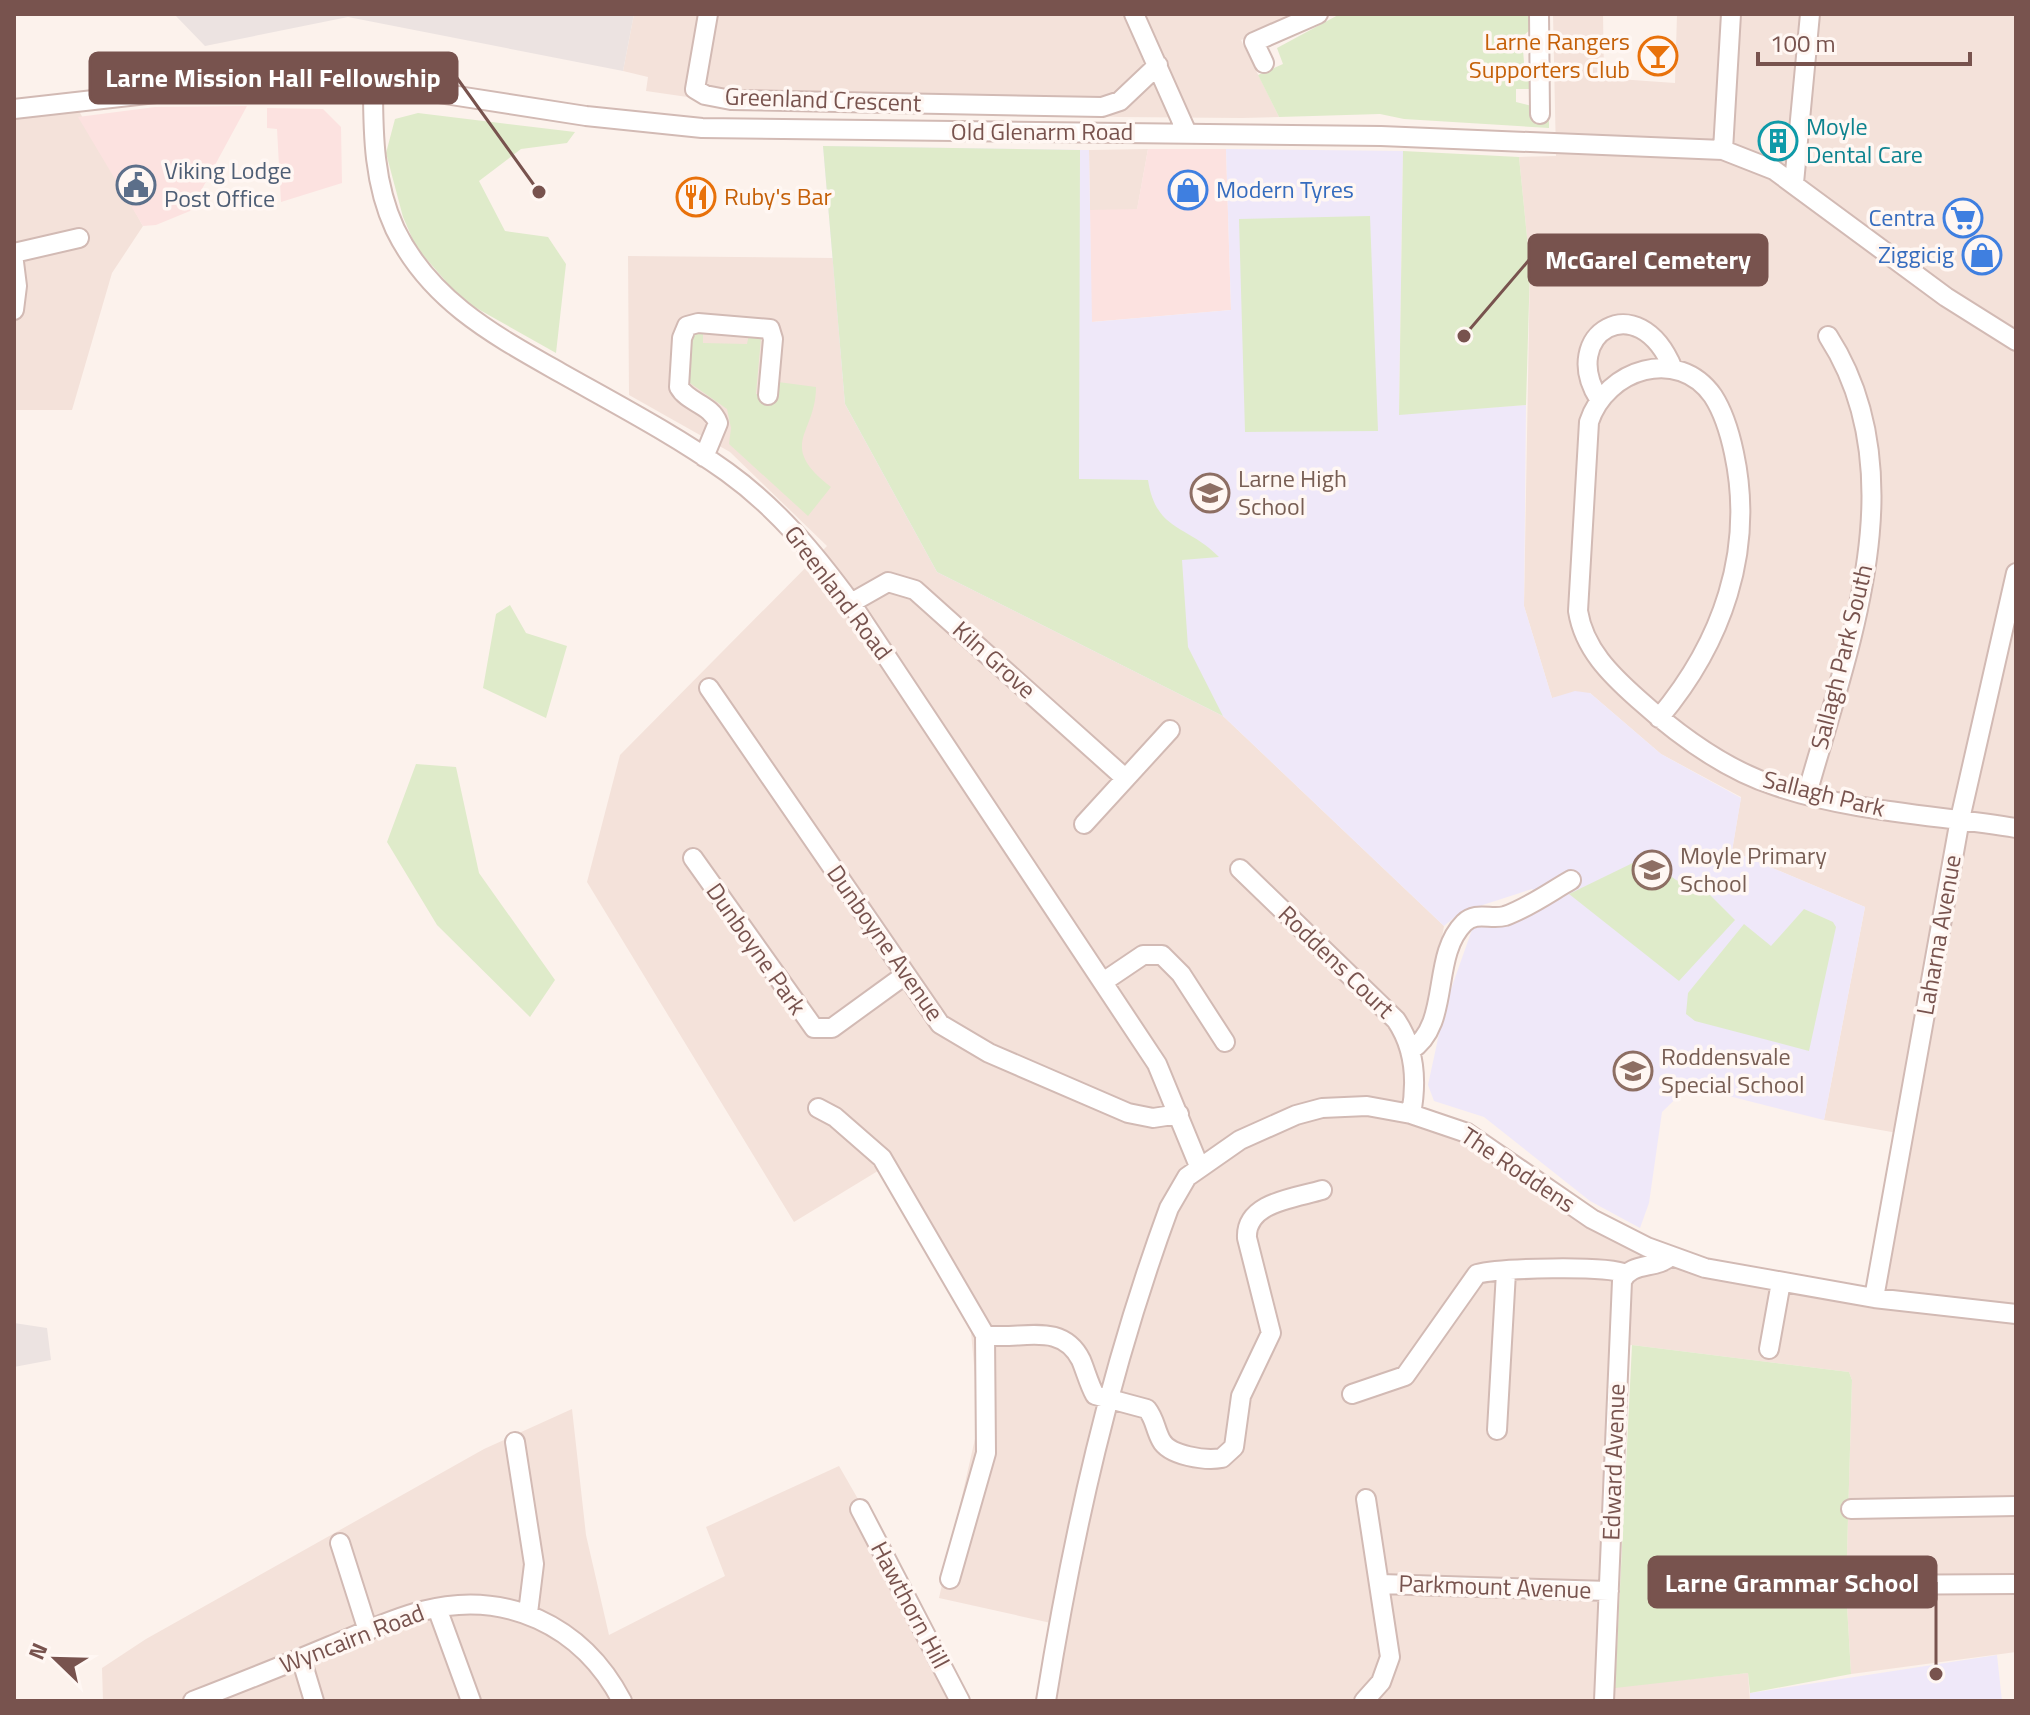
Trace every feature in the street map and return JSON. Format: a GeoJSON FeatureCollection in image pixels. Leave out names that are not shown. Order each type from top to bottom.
{"type":"FeatureCollection","features":[{"type":"Feature","properties":{"kind":"street","name":"Greenland Crescent"},"geometry":{"type":"LineString","coordinates":[[708,14],[695,89],[705,95],[731,100],[1102,107],[1120,101],[1158,65]]}},
{"type":"Feature","properties":{"kind":"street"},"geometry":{"type":"LineString","coordinates":[[1134,14],[1187,133]]}},
{"type":"Feature","properties":{"kind":"street"},"geometry":{"type":"LineString","coordinates":[[1264,63],[1254,42],[1318,14]]}},
{"type":"Feature","properties":{"kind":"street"},"geometry":{"type":"LineString","coordinates":[[1539,14],[1540,114]]}},
{"type":"Feature","properties":{"kind":"street"},"geometry":{"type":"LineString","coordinates":[[1723,150],[1731,14]]}},
{"type":"Feature","properties":{"kind":"street"},"geometry":{"type":"LineString","coordinates":[[1794,183],[1810,14]]}},
{"type":"Feature","properties":{"kind":"street","name":"Old Glenarm Road"},"geometry":{"type":"LineString","coordinates":[[14,109],[200,88],[263,85],[373,87],[702,128],[1381,136],[1723,150],[1752,159],[1794,183],[1946,297],[2016,341]]}},
{"type":"Feature","properties":{"kind":"street","name":"Greenland Road"},"geometry":{"type":"LineString","coordinates":[[373,87],[376,158],[385,201],[407,251],[437,290],[458,310],[704,457],[776,512],[851,603],[1157,1064],[1199,1166]]}},
{"type":"Feature","properties":{"kind":"street"},"geometry":{"type":"LineString","coordinates":[[14,253],[79,238]]}},
{"type":"Feature","properties":{"kind":"street"},"geometry":{"type":"LineString","coordinates":[[14,262],[17,286],[14,310]]}},
{"type":"Feature","properties":{"kind":"street"},"geometry":{"type":"LineString","coordinates":[[704,457],[718,423],[712,411],[684,395],[679,387],[682,338],[687,326],[698,323],[770,329],[773,339],[768,395]]}},
{"type":"Feature","properties":{"kind":"street"},"geometry":{"type":"LineString","coordinates":[[1659,718],[1694,673],[1715,634],[1733,580],[1740,530],[1739,481],[1724,418],[1707,389],[1673,369],[1661,344],[1643,328],[1625,323],[1609,327],[1596,335],[1590,353],[1589,378],[1599,399],[1631,373],[1673,369]]}},
{"type":"Feature","properties":{"kind":"street","name":"Sallagh Park South"},"geometry":{"type":"LineString","coordinates":[[1807,794],[1860,605],[1869,529],[1864,428],[1848,371],[1828,336]]}},
{"type":"Feature","properties":{"kind":"street","name":"Sallagh Park"},"geometry":{"type":"LineString","coordinates":[[1599,399],[1588,428],[1578,602],[1582,630],[1599,660],[1659,718],[1755,778],[1807,794],[1942,819],[2016,828]]}},
{"type":"Feature","properties":{"kind":"street","name":"Laharna Avenue"},"geometry":{"type":"LineString","coordinates":[[1874,1298],[1960,819],[2016,573]]}},
{"type":"Feature","properties":{"kind":"street","name":"Kiln Grove"},"geometry":{"type":"LineString","coordinates":[[851,603],[888,582],[915,590],[1125,778]]}},
{"type":"Feature","properties":{"kind":"street","name":"Dunboyne Avenue"},"geometry":{"type":"LineString","coordinates":[[709,688],[940,1024],[989,1053],[1128,1113],[1156,1118],[1179,1114]]}},
{"type":"Feature","properties":{"kind":"street"},"geometry":{"type":"LineString","coordinates":[[1084,824],[1170,730]]}},
{"type":"Feature","properties":{"kind":"street","name":"Dunboyne Park"},"geometry":{"type":"LineString","coordinates":[[693,858],[814,1028],[832,1028],[905,975]]}},
{"type":"Feature","properties":{"kind":"street","name":"Roddens Court"},"geometry":{"type":"LineString","coordinates":[[1240,869],[1392,1015],[1406,1036],[1410,1051],[1414,1088],[1411,1114]]}},
{"type":"Feature","properties":{"kind":"street"},"geometry":{"type":"LineString","coordinates":[[1410,1051],[1428,1033],[1449,951],[1465,921],[1476,916],[1507,915],[1571,880]]}},
{"type":"Feature","properties":{"kind":"street"},"geometry":{"type":"LineString","coordinates":[[1103,982],[1143,955],[1162,955],[1181,974],[1225,1042]]}},
{"type":"Feature","properties":{"kind":"street","name":"The Roddens"},"geometry":{"type":"LineString","coordinates":[[1046,1701],[1078,1520],[1107,1397],[1169,1208],[1177,1190],[1199,1166],[1272,1124],[1322,1108],[1367,1106],[1411,1114],[1467,1133],[1592,1219],[1671,1256],[1705,1268],[1874,1298],[2016,1314]]}},
{"type":"Feature","properties":{"kind":"street"},"geometry":{"type":"LineString","coordinates":[[818,1108],[835,1117],[882,1158],[985,1335],[986,1453],[950,1579]]}},
{"type":"Feature","properties":{"kind":"street"},"geometry":{"type":"LineString","coordinates":[[985,1335],[1003,1338],[1051,1333],[1063,1339],[1080,1359],[1095,1395],[1147,1409],[1161,1441],[1172,1450],[1215,1460],[1230,1453],[1235,1442],[1241,1396],[1271,1331],[1248,1226],[1254,1213],[1261,1209],[1322,1190]]}},
{"type":"Feature","properties":{"kind":"street"},"geometry":{"type":"LineString","coordinates":[[1352,1394],[1405,1376],[1467,1283],[1485,1272],[1611,1270],[1626,1274],[1633,1269],[1663,1263],[1671,1256]]}},
{"type":"Feature","properties":{"kind":"street"},"geometry":{"type":"LineString","coordinates":[[1497,1430],[1506,1272]]}},
{"type":"Feature","properties":{"kind":"street","name":"Edward Avenue"},"geometry":{"type":"LineString","coordinates":[[1604,1701],[1620,1311],[1626,1274]]}},
{"type":"Feature","properties":{"kind":"street"},"geometry":{"type":"LineString","coordinates":[[1769,1349],[1781,1282]]}},
{"type":"Feature","properties":{"kind":"street"},"geometry":{"type":"LineString","coordinates":[[515,1442],[534,1564],[528,1613]]}},
{"type":"Feature","properties":{"kind":"street","name":"Parkmount Avenue"},"geometry":{"type":"LineString","coordinates":[[1364,1701],[1381,1682],[1390,1657],[1366,1499]]}},
{"type":"Feature","properties":{"kind":"street"},"geometry":{"type":"LineString","coordinates":[[1851,1509],[2016,1506]]}},
{"type":"Feature","properties":{"kind":"street","name":"Hawthorn Hill"},"geometry":{"type":"LineString","coordinates":[[860,1509],[960,1701]]}},
{"type":"Feature","properties":{"kind":"street"},"geometry":{"type":"LineString","coordinates":[[340,1543],[368,1631]]}},
{"type":"Feature","properties":{"kind":"street","name":"Parkmount Avenue"},"geometry":{"type":"LineString","coordinates":[[1380,1584],[1609,1591]]}},
{"type":"Feature","properties":{"kind":"street"},"geometry":{"type":"LineString","coordinates":[[1852,1585],[2016,1584]]}},
{"type":"Feature","properties":{"kind":"street","name":"Wyncairn Road"},"geometry":{"type":"LineString","coordinates":[[193,1701],[368,1631],[437,1608],[481,1603],[528,1613],[576,1642],[603,1670],[622,1701]]}},
{"type":"Feature","properties":{"kind":"street"},"geometry":{"type":"LineString","coordinates":[[437,1608],[471,1701]]}},
{"type":"Feature","properties":{"kind":"street"},"geometry":{"type":"LineString","coordinates":[[301,1658],[314,1701]]}},
{"type":"Feature","properties":{"kind":"shaded area"},"geometry":{"type":"Polygon","coordinates":[[[174,14],[634,14],[623,71],[348,17],[205,46],[174,14]]]}},
{"type":"Feature","properties":{"kind":"shaded area"},"geometry":{"type":"Polygon","coordinates":[[[634,14],[1313,14],[1241,40],[1279,117],[1242,118],[1119,117],[736,104],[646,91],[648,77],[623,71],[634,14]]]}},
{"type":"Feature","properties":{"kind":"shaded area"},"geometry":{"type":"Polygon","coordinates":[[[1553,14],[1603,14],[1604,78],[1675,83],[1677,14],[2016,14],[2016,1652],[1851,1674],[1846,1588],[1852,1380],[1849,1372],[1632,1345],[1619,1347],[1605,1688],[1748,1673],[1750,1701],[1056,1701],[1069,1627],[939,1598],[979,1421],[970,1321],[886,1166],[794,1222],[587,882],[620,755],[827,546],[730,452],[629,395],[628,256],[833,258],[845,404],[937,572],[1223,716],[1444,926],[1411,1114],[1444,1123],[1647,1247],[1874,1298],[1903,1134],[1824,1120],[1865,907],[1732,851],[1741,797],[1661,754],[1590,693],[1552,698],[1524,606],[1530,267],[1519,157],[1556,156],[1553,14]]]}},
{"type":"Feature","properties":{"kind":"shaded area"},"geometry":{"type":"Polygon","coordinates":[[[74,102],[143,226],[112,273],[72,410],[14,410],[14,109],[74,102]]]}},
{"type":"Feature","properties":{"kind":"shaded area"},"geometry":{"type":"Polygon","coordinates":[[[247,106],[190,211],[156,225],[143,226],[78,117],[155,107],[247,106]]]}},
{"type":"Feature","properties":{"kind":"shaded area"},"geometry":{"type":"Polygon","coordinates":[[[267,108],[323,109],[341,127],[342,183],[281,202],[277,129],[267,128],[267,108]]]}},
{"type":"Feature","properties":{"kind":"shaded area","name":"Larne High School"},"geometry":{"type":"Polygon","coordinates":[[[823,146],[1089,150],[1092,322],[1231,310],[1226,149],[1403,151],[1399,414],[1526,405],[1524,606],[1552,698],[1575,691],[1590,693],[1661,754],[1741,798],[1732,851],[1865,907],[1824,1120],[1689,1086],[1662,1112],[1649,1203],[1640,1228],[1590,1201],[1484,1117],[1434,1101],[1428,1085],[1445,1006],[1474,924],[1548,901],[1532,889],[1461,912],[1444,926],[1223,716],[937,572],[845,404],[823,146]]]}},
{"type":"Feature","properties":{"kind":"shaded area"},"geometry":{"type":"Polygon","coordinates":[[[1148,149],[1137,210],[1090,210],[1089,150],[1148,149]]]}},
{"type":"Feature","properties":{"kind":"shaded area"},"geometry":{"type":"Polygon","coordinates":[[[1148,149],[1226,149],[1231,310],[1091,322],[1090,210],[1137,209],[1148,149]]]}},
{"type":"Feature","properties":{"kind":"shaded area"},"geometry":{"type":"Polygon","coordinates":[[[14,1323],[47,1328],[51,1360],[14,1367],[14,1323]]]}},
{"type":"Feature","properties":{"kind":"shaded area"},"geometry":{"type":"Polygon","coordinates":[[[572,1409],[586,1535],[609,1635],[725,1576],[706,1527],[839,1466],[858,1499],[849,1505],[951,1701],[103,1701],[102,1668],[146,1639],[484,1449],[572,1409]]]}},
{"type":"Feature","properties":{"kind":"shaded area"},"geometry":{"type":"Polygon","coordinates":[[[1997,1655],[2002,1701],[1750,1701],[1750,1693],[1997,1655]]]}},
{"type":"Feature","properties":{"kind":"green space"},"geometry":{"type":"Polygon","coordinates":[[[1340,14],[1532,14],[1531,29],[1522,37],[1525,75],[1532,74],[1534,83],[1530,89],[1516,89],[1516,102],[1532,106],[1535,114],[1549,115],[1549,128],[1404,119],[1380,114],[1279,117],[1258,75],[1283,64],[1277,48],[1340,14]]]}},
{"type":"Feature","properties":{"kind":"green space"},"geometry":{"type":"Polygon","coordinates":[[[418,113],[575,132],[567,143],[521,149],[479,181],[505,231],[548,237],[566,264],[556,353],[462,300],[416,247],[403,217],[386,153],[395,119],[418,113]]]}},
{"type":"Feature","properties":{"kind":"green space"},"geometry":{"type":"Polygon","coordinates":[[[823,146],[1080,150],[1079,479],[1148,480],[1152,497],[1166,519],[1219,557],[1182,560],[1188,647],[1223,716],[937,572],[845,404],[823,146]]]}},
{"type":"Feature","properties":{"kind":"green space"},"geometry":{"type":"Polygon","coordinates":[[[1403,151],[1519,157],[1530,267],[1526,405],[1399,415],[1403,151]]]}},
{"type":"Feature","properties":{"kind":"green space"},"geometry":{"type":"Polygon","coordinates":[[[1370,216],[1378,431],[1245,432],[1239,219],[1370,216]]]}},
{"type":"Feature","properties":{"kind":"green space"},"geometry":{"type":"Polygon","coordinates":[[[695,333],[703,333],[703,343],[747,344],[749,334],[757,334],[761,338],[756,394],[775,398],[778,382],[816,387],[802,449],[805,460],[831,487],[808,516],[729,444],[731,428],[727,409],[687,381],[691,337],[695,333]]]}},
{"type":"Feature","properties":{"kind":"green space"},"geometry":{"type":"Polygon","coordinates":[[[510,605],[526,633],[567,646],[546,718],[483,688],[496,614],[510,605]]]}},
{"type":"Feature","properties":{"kind":"green space"},"geometry":{"type":"Polygon","coordinates":[[[416,764],[456,767],[479,873],[555,980],[530,1017],[437,925],[387,842],[416,764]]]}},
{"type":"Feature","properties":{"kind":"green space"},"geometry":{"type":"Polygon","coordinates":[[[1645,857],[1676,880],[1705,890],[1735,920],[1679,981],[1569,894],[1645,857]]]}},
{"type":"Feature","properties":{"kind":"green space"},"geometry":{"type":"Polygon","coordinates":[[[1804,909],[1833,922],[1836,927],[1809,1051],[1695,1021],[1686,1014],[1688,993],[1744,924],[1771,946],[1804,909]]]}},
{"type":"Feature","properties":{"kind":"green space"},"geometry":{"type":"Polygon","coordinates":[[[1632,1345],[1849,1372],[1852,1380],[1846,1588],[1851,1674],[1750,1693],[1748,1673],[1615,1688],[1632,1345]]]}},
{"type":"Feature","properties":{"kind":"place","name":"Larne Rangers Supporters Club"},"geometry":{"type":"Point","coordinates":[1658,56]}},
{"type":"Feature","properties":{"kind":"place","name":"Moyle Dental Care"},"geometry":{"type":"Point","coordinates":[1778,141]}},
{"type":"Feature","properties":{"kind":"place","name":"Viking Lodge Post Office"},"geometry":{"type":"Point","coordinates":[136,185]}},
{"type":"Feature","properties":{"kind":"place","name":"Modern Tyres"},"geometry":{"type":"Point","coordinates":[1188,190]}},
{"type":"Feature","properties":{"kind":"place","name":"Larne Mission Hall Fellowship"},"geometry":{"type":"Point","coordinates":[539,192]}},
{"type":"Feature","properties":{"kind":"place","name":"Ruby's Bar"},"geometry":{"type":"Point","coordinates":[696,197]}},
{"type":"Feature","properties":{"kind":"place","name":"Centra"},"geometry":{"type":"Point","coordinates":[1963,218]}},
{"type":"Feature","properties":{"kind":"place","name":"Ziggicig"},"geometry":{"type":"Point","coordinates":[1982,255]}},
{"type":"Feature","properties":{"kind":"place","name":"McGarel Cemetery"},"geometry":{"type":"Point","coordinates":[1464,336]}},
{"type":"Feature","properties":{"kind":"place","name":"Larne High School"},"geometry":{"type":"Point","coordinates":[1210,493]}},
{"type":"Feature","properties":{"kind":"place","name":"Moyle Primary School"},"geometry":{"type":"Point","coordinates":[1652,870]}},
{"type":"Feature","properties":{"kind":"place","name":"Roddensvale Special School"},"geometry":{"type":"Point","coordinates":[1633,1071]}},
{"type":"Feature","properties":{"kind":"place","name":"Larne Grammar School"},"geometry":{"type":"Point","coordinates":[1936,1674]}}]}
